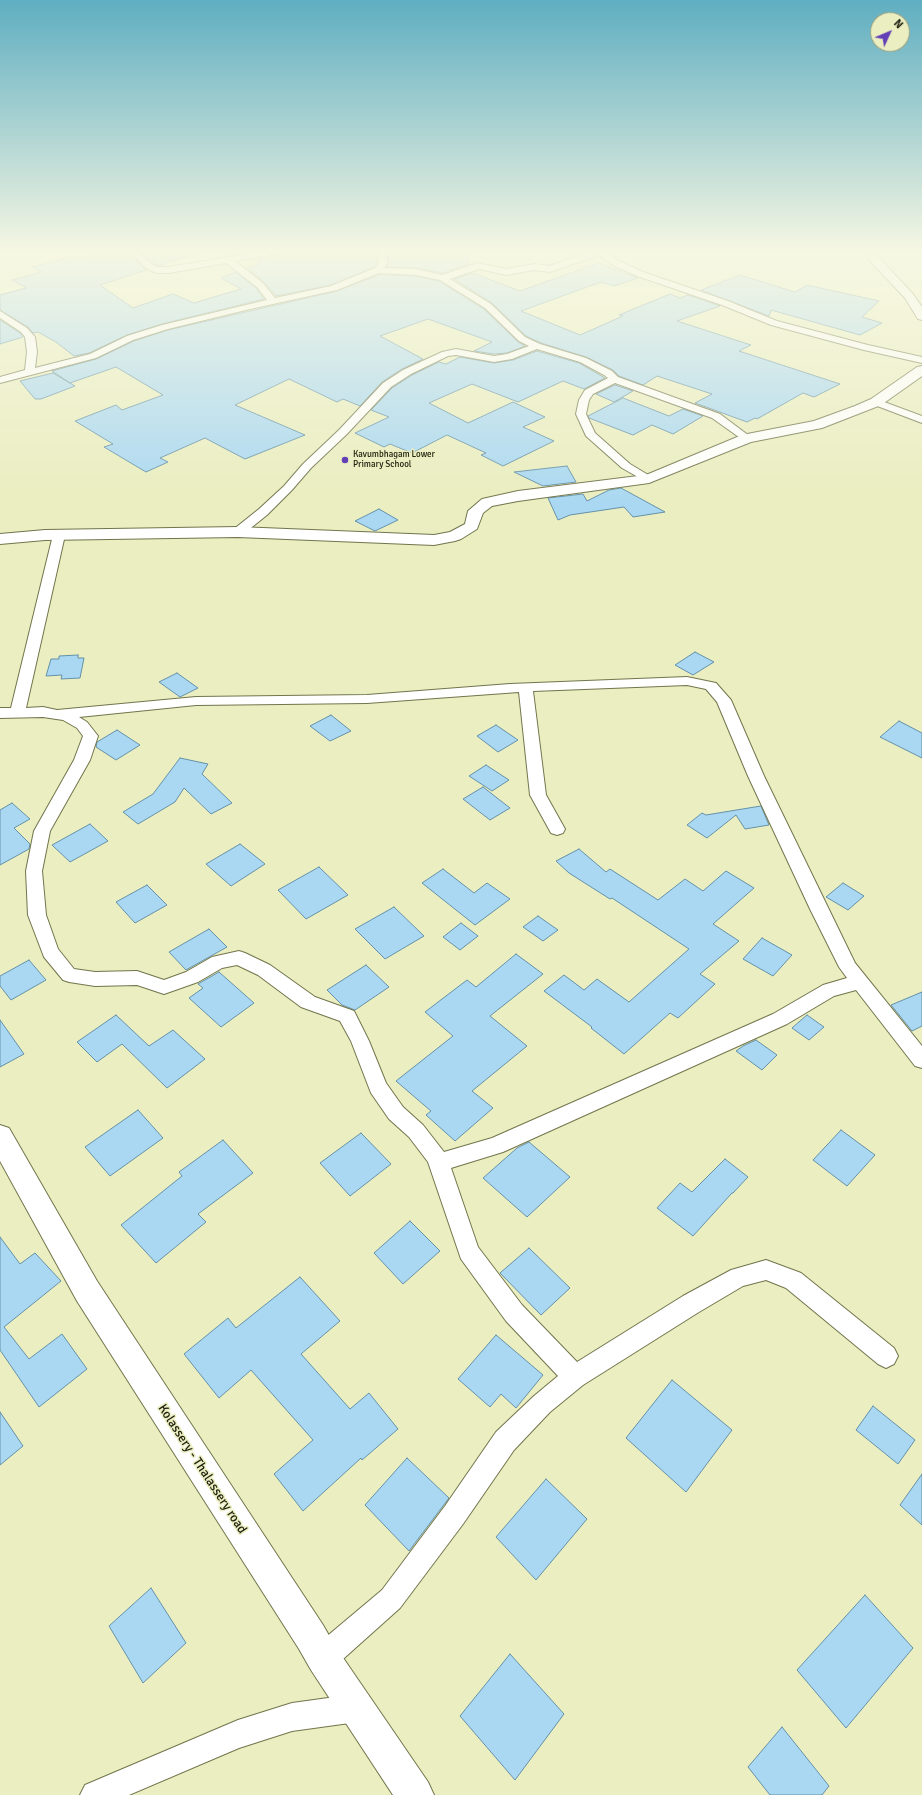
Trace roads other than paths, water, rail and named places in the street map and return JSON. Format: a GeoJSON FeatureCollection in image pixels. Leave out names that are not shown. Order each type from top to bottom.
{"type":"FeatureCollection","features":[{"type":"Feature","properties":{"kind":"street"},"geometry":{"type":"LineString","coordinates":[[28,335],[30,337],[32,352],[30,372]]}},
{"type":"Feature","properties":{"kind":"street"},"geometry":{"type":"LineString","coordinates":[[0,380],[93,356],[130,338],[140,335]]}},
{"type":"Feature","properties":{"kind":"street"},"geometry":{"type":"LineString","coordinates":[[518,335],[522,339],[537,346],[582,360],[608,373],[614,379],[716,416],[747,438]]}},
{"type":"Feature","properties":{"kind":"street"},"geometry":{"type":"LineString","coordinates":[[818,335],[867,348],[896,353],[922,360]]}},
{"type":"Feature","properties":{"kind":"street"},"geometry":{"type":"LineString","coordinates":[[238,532],[263,512],[288,488],[307,466],[343,432],[387,385],[407,372],[445,354],[456,352],[494,359],[509,357],[526,349],[537,346]]}},
{"type":"Feature","properties":{"kind":"street"},"geometry":{"type":"LineString","coordinates":[[0,539],[59,535],[238,532],[434,540],[455,536],[472,526],[476,511],[487,502],[518,496],[648,479],[747,438],[817,425],[876,402],[922,370]]}},
{"type":"Feature","properties":{"kind":"street"},"geometry":{"type":"LineString","coordinates":[[614,379],[589,392],[584,400],[581,414],[590,434],[626,466],[648,479]]}},
{"type":"Feature","properties":{"kind":"street"},"geometry":{"type":"LineString","coordinates":[[876,402],[922,420]]}},
{"type":"Feature","properties":{"kind":"street"},"geometry":{"type":"LineString","coordinates":[[59,535],[9,712],[43,712],[67,716],[82,726],[91,736],[82,760],[42,831],[34,871],[37,915],[50,952],[69,975],[95,979],[137,978],[164,986],[192,976],[218,962],[239,958],[264,970],[308,1002],[347,1016],[360,1041],[378,1087],[396,1113],[416,1131],[437,1158],[469,1252],[514,1312],[575,1377]]}},
{"type":"Feature","properties":{"kind":"street"},"geometry":{"type":"LineString","coordinates":[[59,714],[196,701],[367,699],[526,688],[687,681],[711,686],[724,700],[756,776],[819,910],[848,966],[922,1060]]}},
{"type":"Feature","properties":{"kind":"street"},"geometry":{"type":"LineString","coordinates":[[526,688],[538,795],[557,829]]}},
{"type":"Feature","properties":{"kind":"street"},"geometry":{"type":"LineString","coordinates":[[438,1163],[496,1146],[780,1019],[829,990],[860,982]]}},
{"type":"Feature","properties":{"kind":"street","name":"Kolassery - Thalassery road"},"geometry":{"type":"LineString","coordinates":[[0,1136],[87,1292],[307,1630],[323,1658],[415,1795]]}},
{"type":"Feature","properties":{"kind":"street"},"geometry":{"type":"LineString","coordinates":[[323,1658],[391,1599],[454,1515],[505,1441],[542,1404],[575,1377],[691,1304],[739,1277],[766,1270],[793,1280],[886,1356]]}},
{"type":"Feature","properties":{"kind":"street"},"geometry":{"type":"LineString","coordinates":[[95,1795],[238,1734],[292,1718],[357,1708]]}},
{"type":"Feature","properties":{"kind":"place","name":"Kavumbhagam Lower Primary School"},"geometry":{"type":"Point","coordinates":[345,460]}}]}
